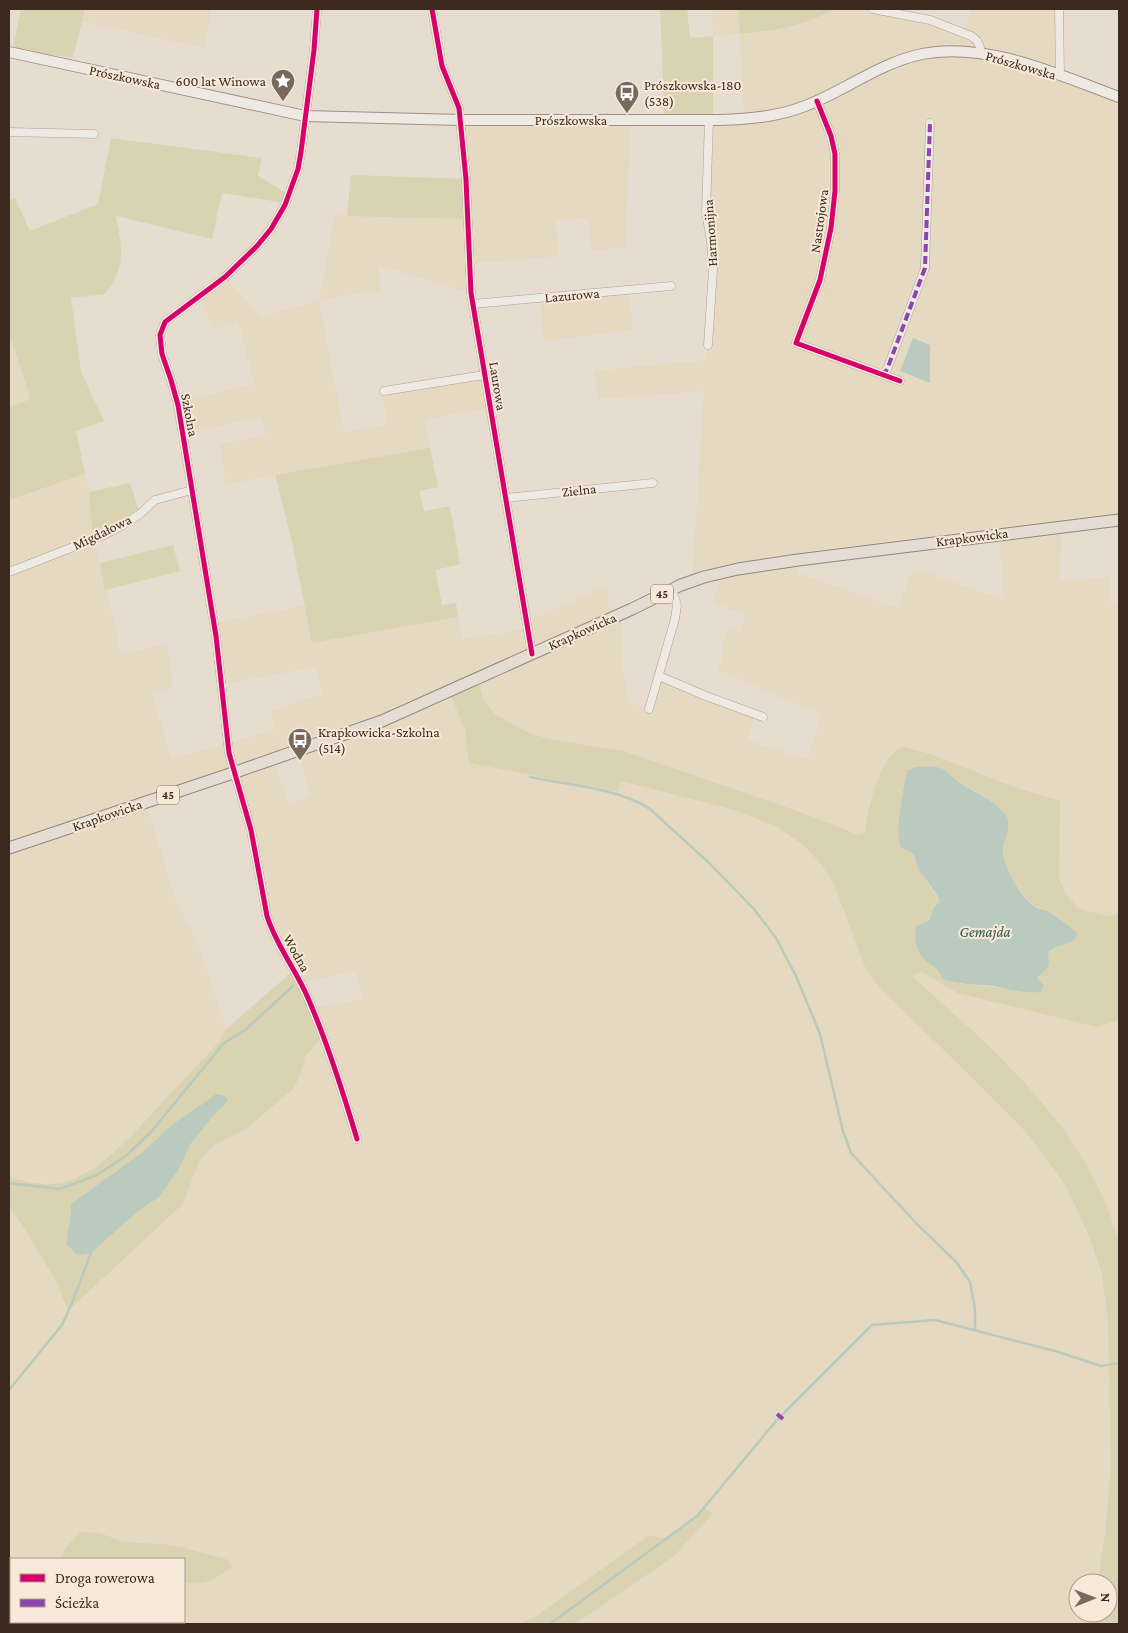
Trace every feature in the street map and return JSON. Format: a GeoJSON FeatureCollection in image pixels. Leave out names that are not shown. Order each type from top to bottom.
{"type":"FeatureCollection","features":[{"type":"Feature","properties":{"kind":"main road","name":"Prószkowska"},"geometry":{"type":"LineString","coordinates":[[9,52],[305,116],[460,120],[753,119],[789,112],[817,101],[871,73],[909,58],[940,52],[981,53],[1010,59],[1119,97]]}},
{"type":"Feature","properties":{"kind":"main road","name":"Krapkowicka"},"geometry":{"type":"LineString","coordinates":[[9,848],[234,773],[382,721],[672,589],[704,577],[758,566],[909,545],[1119,520]]}},
{"type":"Feature","properties":{"kind":"street"},"geometry":{"type":"LineString","coordinates":[[305,116],[314,50],[317,9]]}},
{"type":"Feature","properties":{"kind":"street","name":"Laurowa"},"geometry":{"type":"LineString","coordinates":[[432,9],[442,66],[458,106],[473,304],[532,654]]}},
{"type":"Feature","properties":{"kind":"street"},"geometry":{"type":"LineString","coordinates":[[873,9],[930,20],[971,36],[980,45],[981,53]]}},
{"type":"Feature","properties":{"kind":"street"},"geometry":{"type":"LineString","coordinates":[[1059,9],[1060,76]]}},
{"type":"Feature","properties":{"kind":"street","name":"Nastrojowa"},"geometry":{"type":"LineString","coordinates":[[817,101],[831,136],[835,154],[835,192],[831,228],[820,280],[796,343],[881,374]]}},
{"type":"Feature","properties":{"kind":"street","name":"Szkolna"},"geometry":{"type":"LineString","coordinates":[[234,773],[229,753],[216,636],[178,405],[161,349],[160,330],[177,312],[225,277],[257,246],[271,229],[285,204],[298,169],[305,116]]}},
{"type":"Feature","properties":{"kind":"street","name":"Harmonijna"},"geometry":{"type":"LineString","coordinates":[[708,345],[713,270],[706,212],[709,120]]}},
{"type":"Feature","properties":{"kind":"street"},"geometry":{"type":"LineString","coordinates":[[881,374],[886,371],[925,268],[930,123]]}},
{"type":"Feature","properties":{"kind":"street"},"geometry":{"type":"LineString","coordinates":[[9,132],[94,134]]}},
{"type":"Feature","properties":{"kind":"street","name":"Lazurowa"},"geometry":{"type":"LineString","coordinates":[[473,304],[671,286]]}},
{"type":"Feature","properties":{"kind":"street"},"geometry":{"type":"LineString","coordinates":[[881,374],[900,381]]}},
{"type":"Feature","properties":{"kind":"street","name":"Laurowa"},"geometry":{"type":"LineString","coordinates":[[384,391],[484,375]]}},
{"type":"Feature","properties":{"kind":"street","name":"Zielna"},"geometry":{"type":"LineString","coordinates":[[505,498],[653,483]]}},
{"type":"Feature","properties":{"kind":"street","name":"Migdałowa"},"geometry":{"type":"LineString","coordinates":[[9,572],[104,535],[140,514],[155,500],[192,490]]}},
{"type":"Feature","properties":{"kind":"street"},"geometry":{"type":"LineString","coordinates":[[649,710],[677,605],[672,589]]}},
{"type":"Feature","properties":{"kind":"street"},"geometry":{"type":"LineString","coordinates":[[659,676],[763,717]]}},
{"type":"Feature","properties":{"kind":"street","name":"Wodna"},"geometry":{"type":"LineString","coordinates":[[234,773],[251,830],[271,929],[308,997],[357,1140]]}},
{"type":"Feature","properties":{"kind":"shaded area"},"geometry":{"type":"Polygon","coordinates":[[[21,9],[85,9],[73,57],[12,52],[21,9]]]}},
{"type":"Feature","properties":{"kind":"shaded area"},"geometry":{"type":"Polygon","coordinates":[[[85,9],[202,9],[211,11],[204,48],[81,21],[85,9]]]}},
{"type":"Feature","properties":{"kind":"shaded area"},"geometry":{"type":"Polygon","coordinates":[[[660,9],[687,9],[690,38],[713,36],[713,120],[665,120],[660,9]]]}},
{"type":"Feature","properties":{"kind":"shaded area"},"geometry":{"type":"Polygon","coordinates":[[[712,9],[738,9],[740,33],[764,32],[794,27],[835,9],[873,9],[893,12],[962,33],[972,9],[1059,9],[1060,75],[1119,97],[1119,520],[1061,527],[1060,582],[1109,577],[1110,602],[1119,601],[1119,912],[1106,916],[1078,908],[1065,893],[1059,878],[1060,801],[1017,788],[910,747],[903,746],[898,749],[884,768],[867,817],[865,832],[859,835],[806,814],[624,751],[549,739],[527,732],[495,714],[484,701],[477,678],[449,691],[465,730],[470,763],[618,792],[621,781],[734,810],[777,827],[803,845],[820,863],[833,882],[865,967],[874,981],[1020,1126],[1038,1147],[1067,1188],[1088,1234],[1100,1271],[1108,1321],[1111,1466],[1099,1573],[1068,1573],[1068,1623],[1085,1624],[575,1624],[673,1557],[705,1507],[697,1516],[667,1538],[535,1617],[518,1624],[9,1624],[9,1206],[57,1283],[69,1311],[183,1204],[199,1161],[214,1145],[245,1130],[299,1078],[305,1057],[323,1036],[312,1008],[362,999],[356,971],[300,982],[271,929],[251,830],[234,773],[146,802],[175,898],[197,941],[226,1028],[221,1040],[133,1136],[100,1163],[76,1178],[54,1184],[24,1181],[9,1177],[9,500],[85,474],[89,492],[93,539],[121,654],[167,643],[173,687],[152,692],[171,759],[275,730],[271,712],[322,693],[317,667],[222,684],[214,623],[304,606],[312,643],[458,617],[462,639],[527,629],[526,622],[607,586],[610,618],[621,614],[623,670],[628,702],[649,709],[658,680],[755,714],[747,740],[807,760],[822,715],[718,670],[724,651],[721,649],[729,628],[740,633],[745,614],[713,603],[722,573],[692,581],[704,391],[598,399],[594,371],[706,360],[713,120],[744,119],[740,34],[713,36],[712,9]],[[998,528],[797,553],[798,573],[898,608],[913,568],[1004,600],[998,528]],[[298,750],[273,758],[289,805],[310,795],[298,750]]]}},
{"type":"Feature","properties":{"kind":"shaded area"},"geometry":{"type":"Polygon","coordinates":[[[738,9],[835,9],[812,20],[789,27],[740,33],[738,9]]]}},
{"type":"Feature","properties":{"kind":"shaded area"},"geometry":{"type":"Polygon","coordinates":[[[460,120],[631,120],[625,247],[592,251],[588,218],[555,221],[559,256],[470,264],[471,293],[378,265],[381,290],[319,300],[335,215],[467,219],[460,120]]]}},
{"type":"Feature","properties":{"kind":"shaded area"},"geometry":{"type":"Polygon","coordinates":[[[111,138],[262,158],[258,176],[289,195],[286,203],[222,193],[212,239],[116,216],[121,257],[120,266],[112,284],[105,294],[71,298],[81,372],[104,421],[76,431],[85,474],[9,500],[9,407],[31,399],[9,333],[9,200],[15,198],[30,231],[98,204],[111,138]]]}},
{"type":"Feature","properties":{"kind":"shaded area"},"geometry":{"type":"Polygon","coordinates":[[[351,175],[466,179],[468,219],[347,216],[351,175]]]}},
{"type":"Feature","properties":{"kind":"shaded area"},"geometry":{"type":"Polygon","coordinates":[[[225,277],[261,317],[319,300],[344,433],[388,424],[381,392],[484,375],[490,407],[425,420],[430,448],[226,484],[220,444],[266,435],[262,417],[182,433],[177,401],[254,384],[238,320],[215,330],[198,297],[225,277]]]}},
{"type":"Feature","properties":{"kind":"shaded area"},"geometry":{"type":"Polygon","coordinates":[[[629,290],[633,330],[544,341],[540,298],[629,290]]]}},
{"type":"Feature","properties":{"kind":"shaded area"},"geometry":{"type":"Polygon","coordinates":[[[9,333],[31,399],[9,407],[9,333]]]}},
{"type":"Feature","properties":{"kind":"shaded area"},"geometry":{"type":"Polygon","coordinates":[[[430,448],[438,487],[419,491],[424,511],[450,506],[460,564],[435,570],[442,605],[456,603],[458,617],[312,643],[290,533],[275,475],[430,448]]]}},
{"type":"Feature","properties":{"kind":"shaded area"},"geometry":{"type":"Polygon","coordinates":[[[130,483],[140,514],[93,539],[89,492],[130,483]]]}},
{"type":"Feature","properties":{"kind":"shaded area"},"geometry":{"type":"Polygon","coordinates":[[[173,545],[180,571],[105,590],[100,563],[173,545]]]}},
{"type":"Feature","properties":{"kind":"shaded area"},"geometry":{"type":"Polygon","coordinates":[[[477,678],[484,701],[495,714],[527,732],[549,739],[624,751],[806,814],[859,835],[865,832],[872,797],[881,772],[887,761],[903,746],[933,755],[1017,788],[1060,801],[1059,878],[1065,893],[1078,908],[1106,916],[1119,912],[1119,1020],[1097,1027],[957,993],[921,971],[912,976],[1006,1064],[1036,1095],[1062,1128],[1086,1164],[1105,1202],[1119,1243],[1119,1624],[1085,1624],[1118,1623],[1118,1573],[1099,1573],[1111,1466],[1108,1321],[1101,1271],[1088,1234],[1067,1188],[1038,1147],[1020,1126],[874,981],[865,967],[833,882],[820,863],[803,845],[777,827],[734,810],[621,781],[618,792],[469,763],[465,730],[449,691],[477,678]],[[916,767],[912,769],[911,851],[915,862],[940,902],[935,911],[915,933],[917,949],[928,963],[961,984],[1030,993],[1042,984],[1037,978],[1048,966],[1050,950],[1075,940],[1061,919],[1030,903],[1007,868],[1004,844],[1008,821],[1004,812],[987,798],[959,782],[948,772],[933,767],[916,767]]]}},
{"type":"Feature","properties":{"kind":"shaded area"},"geometry":{"type":"Polygon","coordinates":[[[294,970],[323,1036],[305,1057],[299,1078],[293,1089],[245,1130],[214,1145],[199,1161],[183,1204],[68,1311],[57,1283],[9,1206],[9,1177],[37,1183],[54,1184],[86,1173],[117,1150],[145,1122],[221,1040],[225,1030],[294,970]]]}},
{"type":"Feature","properties":{"kind":"shaded area"},"geometry":{"type":"Polygon","coordinates":[[[920,970],[957,993],[1112,1023],[1119,1020],[1119,1243],[1097,1184],[1049,1109],[1011,1068],[912,976],[920,970]]]}},
{"type":"Feature","properties":{"kind":"shaded area"},"geometry":{"type":"Polygon","coordinates":[[[704,1507],[712,1513],[673,1557],[575,1624],[518,1624],[535,1617],[648,1536],[667,1538],[697,1516],[704,1507]]]}},
{"type":"Feature","properties":{"kind":"shaded area"},"geometry":{"type":"Polygon","coordinates":[[[80,1532],[100,1533],[124,1542],[181,1547],[229,1560],[232,1568],[209,1581],[191,1584],[185,1583],[185,1558],[61,1558],[65,1549],[80,1532]]]}},
{"type":"Feature","properties":{"kind":"water"},"geometry":{"type":"Polygon","coordinates":[[[913,338],[930,345],[930,383],[900,371],[913,338]]]}},
{"type":"Feature","properties":{"kind":"water","name":"Gemajda"},"geometry":{"type":"Polygon","coordinates":[[[916,767],[943,769],[958,782],[992,801],[1003,811],[1008,821],[1008,829],[1003,847],[1004,857],[1006,865],[1019,889],[1035,907],[1053,914],[1077,932],[1075,940],[1050,950],[1048,966],[1037,978],[1044,986],[1041,992],[1023,992],[942,979],[938,970],[920,954],[915,936],[916,927],[929,920],[934,907],[940,902],[919,870],[913,854],[902,848],[900,844],[901,808],[907,771],[916,767]]]}},
{"type":"Feature","properties":{"kind":"water"},"geometry":{"type":"Polygon","coordinates":[[[216,1094],[225,1096],[228,1101],[191,1143],[177,1172],[159,1197],[138,1211],[91,1253],[78,1255],[67,1245],[71,1204],[143,1152],[173,1124],[216,1094]]]}},
{"type":"Feature","properties":{"kind":"waterway"},"geometry":{"type":"LineString","coordinates":[[530,777],[608,792],[623,796],[650,809],[708,862],[754,909],[776,938],[796,976],[820,1034],[843,1131],[851,1153],[916,1223],[957,1263],[970,1282],[975,1309],[975,1330]]}},
{"type":"Feature","properties":{"kind":"waterway"},"geometry":{"type":"LineString","coordinates":[[9,1183],[59,1189],[97,1175],[127,1155],[151,1132],[224,1043],[245,1030],[293,986]]}},
{"type":"Feature","properties":{"kind":"waterway"},"geometry":{"type":"LineString","coordinates":[[9,1390],[62,1325],[91,1253]]}},
{"type":"Feature","properties":{"kind":"waterway"},"geometry":{"type":"LineString","coordinates":[[550,1624],[697,1516],[776,1421],[872,1325],[935,1320],[1055,1351],[1101,1366],[1119,1363]]}},
{"type":"Feature","properties":{"kind":"marked path"},"geometry":{"type":"LineString","coordinates":[[881,374],[888,367],[925,268],[930,123]]}},
{"type":"Feature","properties":{"kind":"marked path"},"geometry":{"type":"LineString","coordinates":[[777,1414],[783,1419]]}},
{"type":"Feature","properties":{"kind":"cycle path"},"geometry":{"type":"LineString","coordinates":[[317,9],[314,50],[301,152],[298,169],[285,205],[271,229],[257,246],[225,277],[165,322],[160,335],[162,354],[178,405],[216,636],[229,753],[251,830],[267,916],[315,1015],[335,1068],[357,1139]]}},
{"type":"Feature","properties":{"kind":"cycle path"},"geometry":{"type":"LineString","coordinates":[[432,9],[442,66],[459,108],[466,179],[471,293],[532,654]]}},
{"type":"Feature","properties":{"kind":"cycle path"},"geometry":{"type":"LineString","coordinates":[[817,101],[831,136],[835,154],[835,191],[831,228],[820,280],[796,343],[900,381]]}},
{"type":"Feature","properties":{"kind":"place","name":"600 lat Winowa"},"geometry":{"type":"Point","coordinates":[283,102]}},
{"type":"Feature","properties":{"kind":"place","name":"Prószkowska-180 (538)"},"geometry":{"type":"Point","coordinates":[627,114]}},
{"type":"Feature","properties":{"kind":"place","name":"Krapkowicka-Szkolna (514)"},"geometry":{"type":"Point","coordinates":[300,761]}}]}
